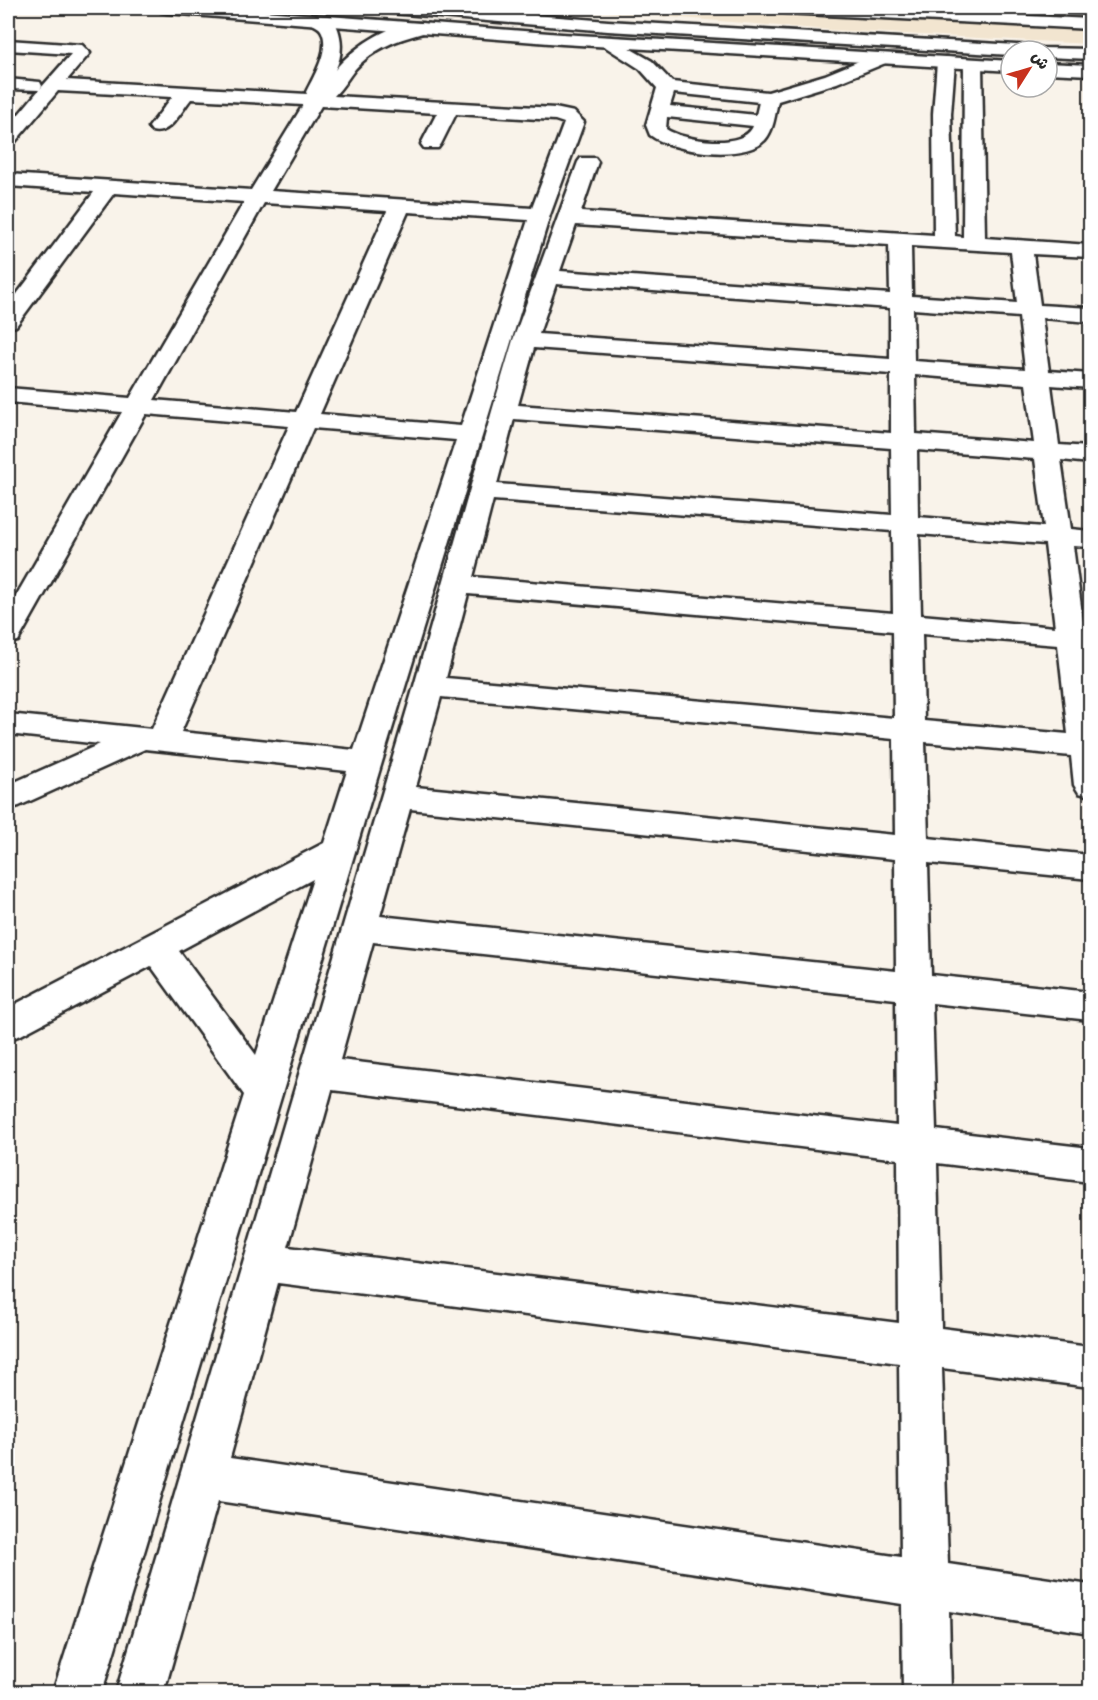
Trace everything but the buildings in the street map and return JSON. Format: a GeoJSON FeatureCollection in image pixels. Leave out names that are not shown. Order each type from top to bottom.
{"type":"FeatureCollection","features":[{"type":"Feature","properties":{"kind":"main road"},"geometry":{"type":"LineString","coordinates":[[167,8],[610,42],[999,65]]}},
{"type":"Feature","properties":{"kind":"main road"},"geometry":{"type":"LineString","coordinates":[[392,8],[437,9],[608,26],[999,49]]}},
{"type":"Feature","properties":{"kind":"main road"},"geometry":{"type":"LineString","coordinates":[[786,8],[1090,24]]}},
{"type":"Feature","properties":{"kind":"main road"},"geometry":{"type":"LineString","coordinates":[[316,20],[331,29],[334,73]]}},
{"type":"Feature","properties":{"kind":"main road"},"geometry":{"type":"LineString","coordinates":[[8,634],[257,197],[334,73],[387,36],[421,28]]}},
{"type":"Feature","properties":{"kind":"main road"},"geometry":{"type":"LineString","coordinates":[[610,42],[646,65],[666,87],[769,98],[831,79],[882,58]]}},
{"type":"Feature","properties":{"kind":"main road"},"geometry":{"type":"LineString","coordinates":[[8,45],[66,48],[8,138]]}},
{"type":"Feature","properties":{"kind":"main road"},"geometry":{"type":"LineString","coordinates":[[1059,53],[1090,54]]}},
{"type":"Feature","properties":{"kind":"main road"},"geometry":{"type":"LineString","coordinates":[[945,234],[943,104],[946,62]]}},
{"type":"Feature","properties":{"kind":"main road"},"geometry":{"type":"LineString","coordinates":[[973,64],[974,236]]}},
{"type":"Feature","properties":{"kind":"main road"},"geometry":{"type":"LineString","coordinates":[[1059,69],[1090,70]]}},
{"type":"Feature","properties":{"kind":"main road"},"geometry":{"type":"LineString","coordinates":[[8,84],[186,92],[334,73],[449,108],[555,114],[574,122],[554,217],[549,277],[525,340],[504,411],[429,686],[140,1692]]}},
{"type":"Feature","properties":{"kind":"main road"},"geometry":{"type":"LineString","coordinates":[[8,114],[43,85]]}},
{"type":"Feature","properties":{"kind":"main road"},"geometry":{"type":"LineString","coordinates":[[666,87],[656,125],[657,131],[676,142],[711,146],[754,140],[759,135],[769,98]]}},
{"type":"Feature","properties":{"kind":"main road"},"geometry":{"type":"LineString","coordinates":[[159,127],[186,92]]}},
{"type":"Feature","properties":{"kind":"main road"},"geometry":{"type":"LineString","coordinates":[[943,104],[973,106]]}},
{"type":"Feature","properties":{"kind":"main road"},"geometry":{"type":"LineString","coordinates":[[431,144],[449,108]]}},
{"type":"Feature","properties":{"kind":"main road"},"geometry":{"type":"LineString","coordinates":[[659,111],[763,121]]}},
{"type":"Feature","properties":{"kind":"main road"},"geometry":{"type":"LineString","coordinates":[[943,143],[974,145]]}},
{"type":"Feature","properties":{"kind":"main road"},"geometry":{"type":"LineString","coordinates":[[77,1692],[470,434],[554,217],[588,162]]}},
{"type":"Feature","properties":{"kind":"main road"},"geometry":{"type":"LineString","coordinates":[[8,180],[900,239],[945,234],[974,236],[1021,247],[1090,251]]}},
{"type":"Feature","properties":{"kind":"main road"},"geometry":{"type":"LineString","coordinates":[[8,321],[108,187]]}},
{"type":"Feature","properties":{"kind":"main road"},"geometry":{"type":"LineString","coordinates":[[8,798],[152,739],[305,420],[400,206]]}},
{"type":"Feature","properties":{"kind":"main road"},"geometry":{"type":"LineString","coordinates":[[900,239],[927,1692]]}},
{"type":"Feature","properties":{"kind":"main road"},"geometry":{"type":"LineString","coordinates":[[1021,247],[1059,537],[1081,638],[1090,785]]}},
{"type":"Feature","properties":{"kind":"main road"},"geometry":{"type":"LineString","coordinates":[[549,277],[1090,315]]}},
{"type":"Feature","properties":{"kind":"main road"},"geometry":{"type":"LineString","coordinates":[[525,340],[1090,381]]}},
{"type":"Feature","properties":{"kind":"main road"},"geometry":{"type":"LineString","coordinates":[[8,395],[470,434]]}},
{"type":"Feature","properties":{"kind":"main road"},"geometry":{"type":"LineString","coordinates":[[504,411],[1090,454]]}},
{"type":"Feature","properties":{"kind":"main road"},"geometry":{"type":"LineString","coordinates":[[481,491],[1090,539]]}},
{"type":"Feature","properties":{"kind":"main road"},"geometry":{"type":"LineString","coordinates":[[456,584],[1081,638]]}},
{"type":"Feature","properties":{"kind":"main road"},"geometry":{"type":"LineString","coordinates":[[429,686],[1088,747]]}},
{"type":"Feature","properties":{"kind":"main road"},"geometry":{"type":"LineString","coordinates":[[8,724],[366,762]]}},
{"type":"Feature","properties":{"kind":"main road"},"geometry":{"type":"LineString","coordinates":[[397,796],[1090,867]]}},
{"type":"Feature","properties":{"kind":"main road"},"geometry":{"type":"LineString","coordinates":[[8,1025],[339,850]]}},
{"type":"Feature","properties":{"kind":"main road"},"geometry":{"type":"LineString","coordinates":[[358,927],[1090,1006]]}},
{"type":"Feature","properties":{"kind":"main road"},"geometry":{"type":"LineString","coordinates":[[156,946],[263,1093]]}},
{"type":"Feature","properties":{"kind":"main road"},"geometry":{"type":"LineString","coordinates":[[317,1073],[1090,1166]]}},
{"type":"Feature","properties":{"kind":"main road"},"geometry":{"type":"LineString","coordinates":[[264,1263],[1090,1367]]}},
{"type":"Feature","properties":{"kind":"main road"},"geometry":{"type":"LineString","coordinates":[[201,1476],[1090,1609]]}},
{"type":"Feature","properties":{"kind":"shaded area"},"geometry":{"type":"Polygon","coordinates":[[[559,8],[1090,8],[1090,44],[1059,42],[1059,39],[999,39],[829,30],[559,8]]]}}]}
